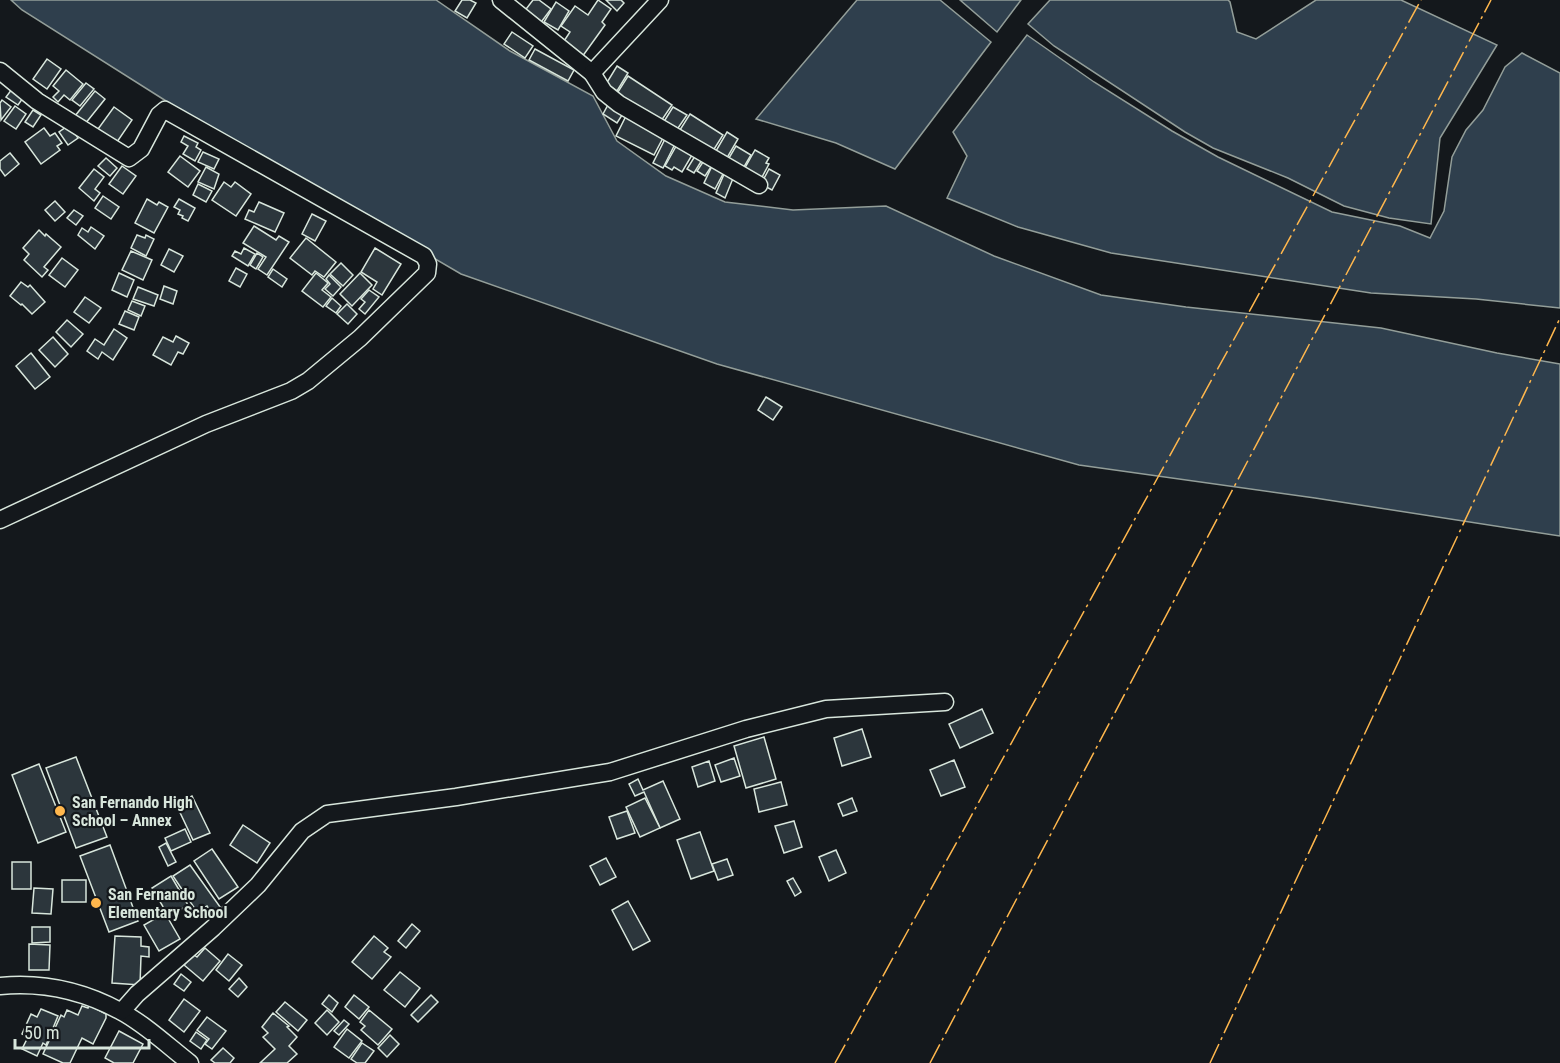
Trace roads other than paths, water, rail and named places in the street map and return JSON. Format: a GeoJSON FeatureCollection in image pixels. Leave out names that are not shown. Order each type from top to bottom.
{"type":"FeatureCollection","features":[{"type":"Feature","properties":{"kind":"street"},"geometry":{"type":"LineString","coordinates":[[501,0],[592,73],[604,92],[619,104],[759,185]]}},
{"type":"Feature","properties":{"kind":"street"},"geometry":{"type":"LineString","coordinates":[[592,73],[660,0]]}},
{"type":"Feature","properties":{"kind":"street"},"geometry":{"type":"LineString","coordinates":[[0,71],[37,101],[129,159],[141,149],[159,115],[165,110],[424,256],[428,264],[427,273],[360,338],[308,381],[291,391],[206,424],[0,520]]}},
{"type":"Feature","properties":{"kind":"street"},"geometry":{"type":"LineString","coordinates":[[122,1011],[137,994],[213,928],[258,885],[302,831],[327,814],[456,797],[610,772],[746,729],[826,709],[945,702]]}},
{"type":"Feature","properties":{"kind":"street"},"geometry":{"type":"LineString","coordinates":[[0,986],[26,983],[86,994],[122,1011],[190,1063]]}},
{"type":"Feature","properties":{"kind":"water"},"geometry":{"type":"Polygon","coordinates":[[[11,0],[436,0],[510,51],[593,96],[617,141],[666,176],[725,202],[793,210],[886,206],[994,256],[1101,295],[1186,307],[1381,328],[1560,364],[1560,536],[1315,498],[1079,465],[717,364],[461,274],[174,106],[22,10],[11,0]]]}},
{"type":"Feature","properties":{"kind":"water"},"geometry":{"type":"Polygon","coordinates":[[[857,0],[940,0],[991,42],[895,169],[836,143],[756,119],[857,0]]]}},
{"type":"Feature","properties":{"kind":"water"},"geometry":{"type":"Polygon","coordinates":[[[960,0],[1021,0],[997,32],[960,0]]]}},
{"type":"Feature","properties":{"kind":"water"},"geometry":{"type":"Polygon","coordinates":[[[1050,0],[1228,0],[1237,32],[1256,39],[1316,0],[1401,0],[1497,45],[1440,138],[1431,224],[1389,218],[1344,206],[1288,178],[1213,148],[1185,132],[1054,46],[1028,24],[1050,0]]]}},
{"type":"Feature","properties":{"kind":"water"},"geometry":{"type":"Polygon","coordinates":[[[1027,35],[1094,82],[1218,157],[1332,212],[1400,226],[1430,238],[1444,211],[1452,157],[1466,130],[1483,110],[1505,67],[1522,53],[1560,73],[1560,308],[1476,299],[1371,293],[1111,253],[1018,227],[947,198],[967,156],[953,132],[1027,35]]]}},
{"type":"Feature","properties":{"kind":"place","name":"San Fernando High School – Annex"},"geometry":{"type":"Point","coordinates":[60,811]}},
{"type":"Feature","properties":{"kind":"place","name":"San Fernando Elementary School"},"geometry":{"type":"Point","coordinates":[96,903]}}]}
